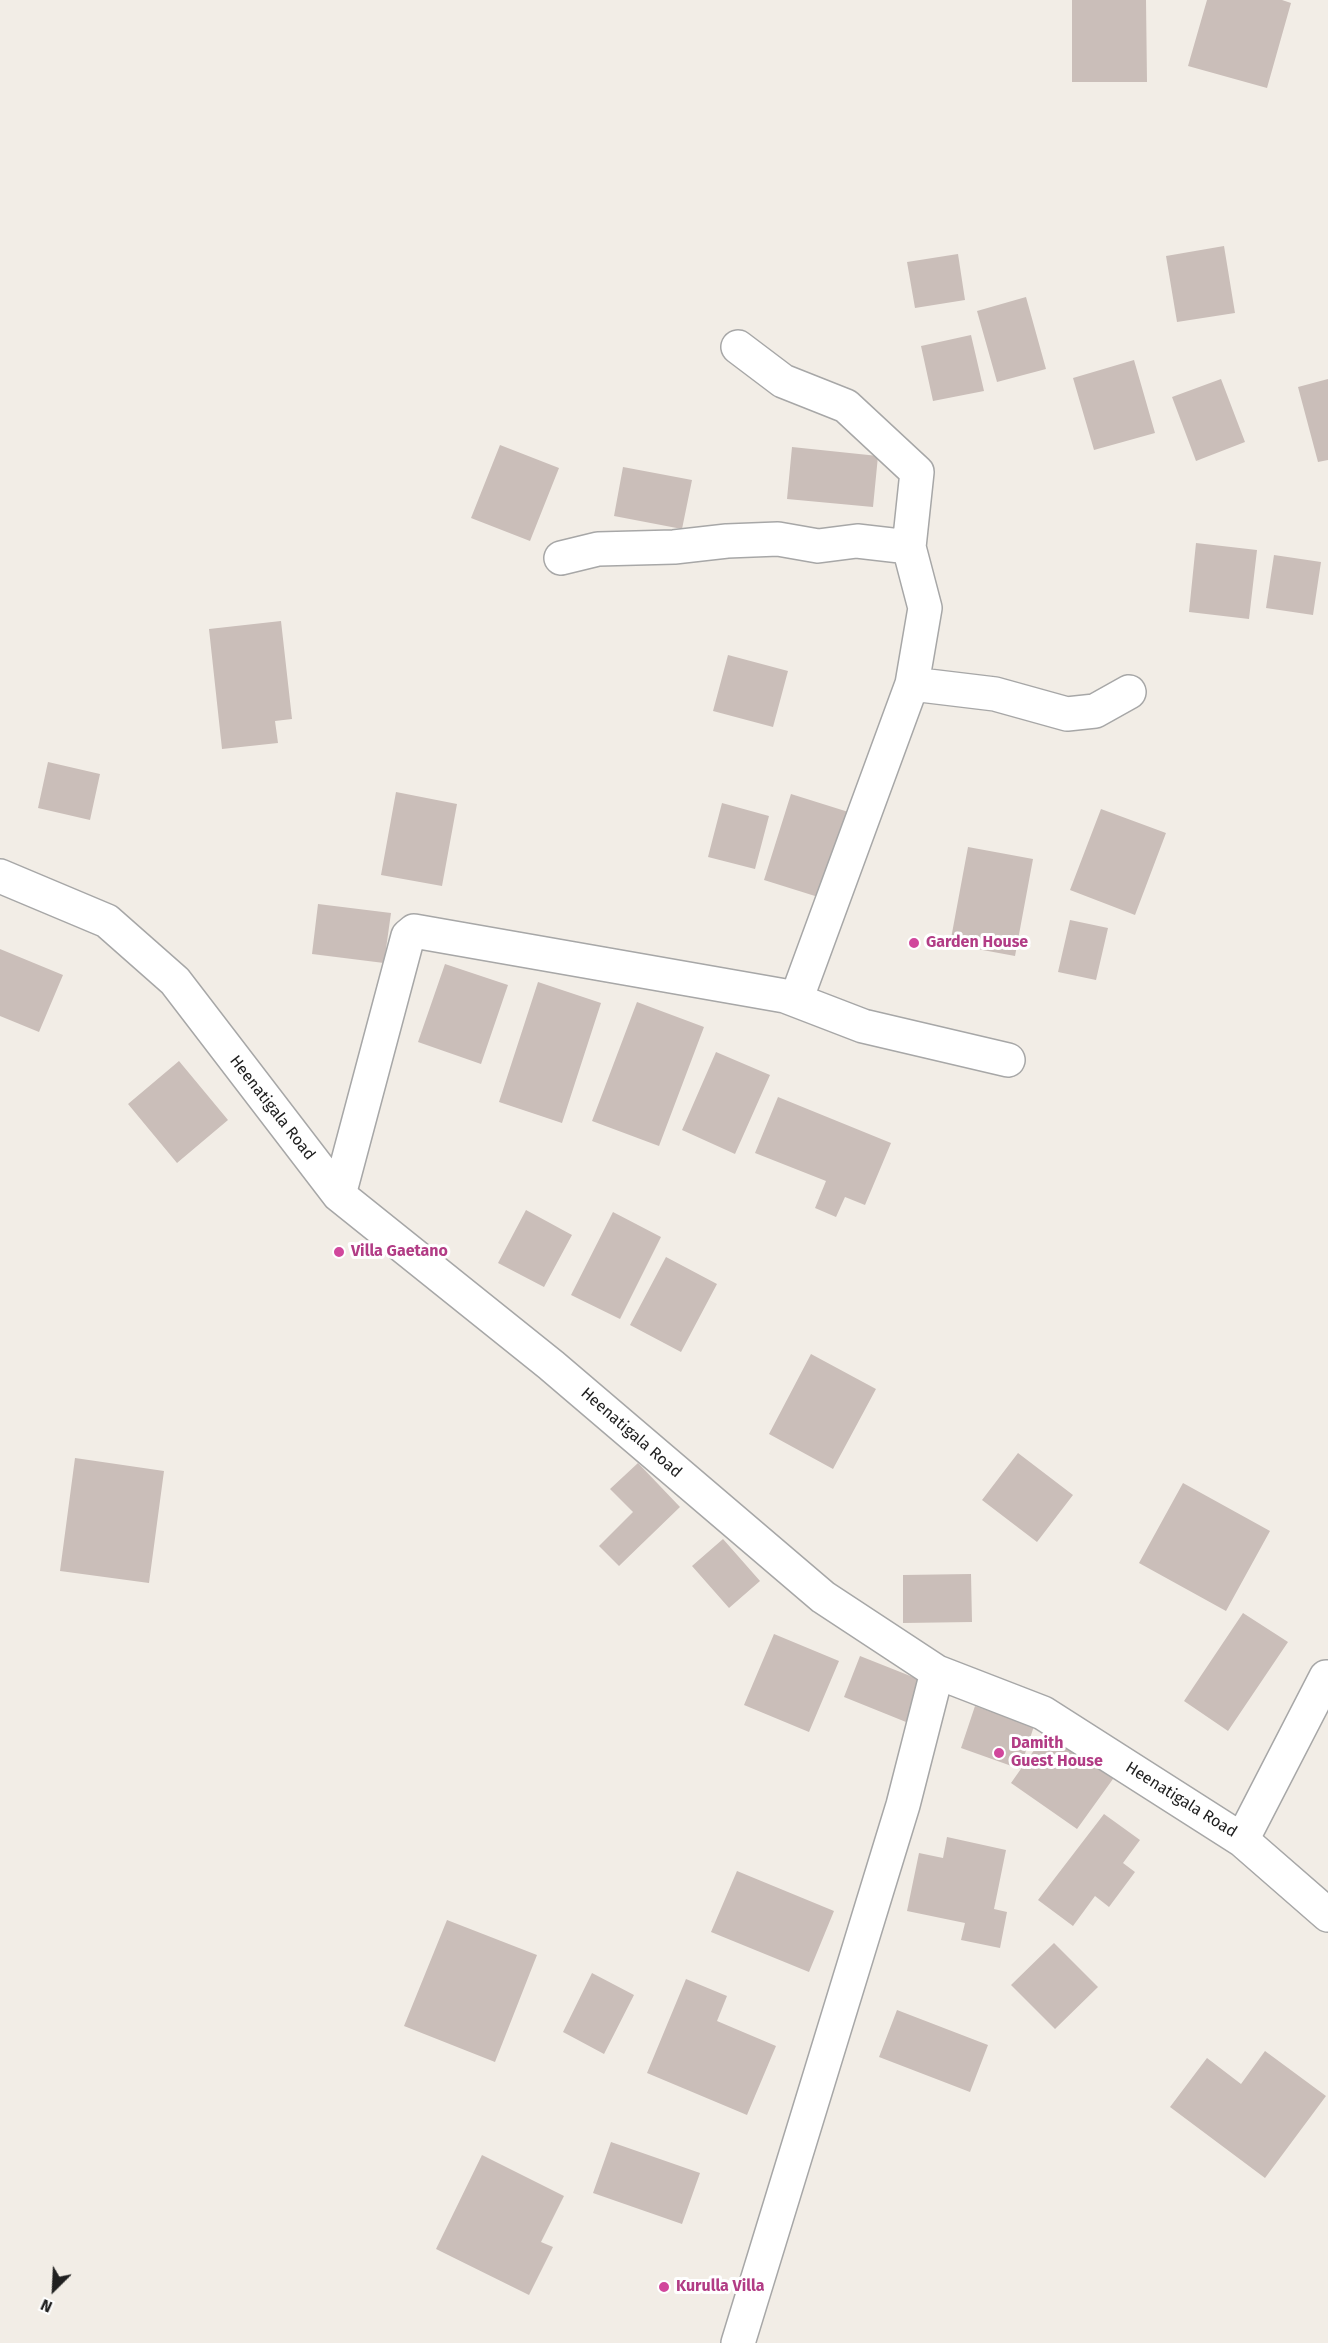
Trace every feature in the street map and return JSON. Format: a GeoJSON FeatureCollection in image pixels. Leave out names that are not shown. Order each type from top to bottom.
{"type":"FeatureCollection","features":[{"type":"Feature","properties":{"kind":"street"},"geometry":{"type":"LineString","coordinates":[[738,347],[783,381],[846,406],[917,472],[909,548],[925,608],[912,684],[800,989],[784,996]]}},
{"type":"Feature","properties":{"kind":"street"},"geometry":{"type":"LineString","coordinates":[[561,558],[598,549],[674,547],[778,539],[818,546],[857,541],[909,548]]}},
{"type":"Feature","properties":{"kind":"street"},"geometry":{"type":"LineString","coordinates":[[912,684],[995,694],[1067,714],[1095,711],[1129,692]]}},
{"type":"Feature","properties":{"kind":"street","name":"Heenatigala Road"},"geometry":{"type":"LineString","coordinates":[[0,876],[107,921],[175,981],[339,1194],[551,1365],[823,1597],[937,1672],[1043,1713],[1242,1840],[1328,1915]]}},
{"type":"Feature","properties":{"kind":"street"},"geometry":{"type":"LineString","coordinates":[[339,1194],[408,936],[414,931],[784,996],[863,1026],[1008,1060]]}},
{"type":"Feature","properties":{"kind":"street"},"geometry":{"type":"LineString","coordinates":[[738,2343],[903,1804],[937,1672]]}},
{"type":"Feature","properties":{"kind":"street"},"geometry":{"type":"LineString","coordinates":[[1242,1840],[1326,1677]]}},
{"type":"Feature","properties":{"kind":"building"},"geometry":{"type":"Polygon","coordinates":[[[1072,0],[1146,0],[1147,82],[1072,82],[1072,0]]]}},
{"type":"Feature","properties":{"kind":"building"},"geometry":{"type":"Polygon","coordinates":[[[1207,0],[1282,0],[1291,3],[1267,88],[1188,66],[1207,0]]]}},
{"type":"Feature","properties":{"kind":"building"},"geometry":{"type":"Polygon","coordinates":[[[1224,246],[1235,313],[1177,322],[1166,256],[1224,246]]]}},
{"type":"Feature","properties":{"kind":"building"},"geometry":{"type":"Polygon","coordinates":[[[958,254],[965,300],[915,308],[907,262],[958,254]]]}},
{"type":"Feature","properties":{"kind":"building"},"geometry":{"type":"Polygon","coordinates":[[[1026,297],[1046,369],[997,382],[977,311],[1026,297]]]}},
{"type":"Feature","properties":{"kind":"building"},"geometry":{"type":"Polygon","coordinates":[[[971,335],[984,391],[933,401],[921,346],[971,335]]]}},
{"type":"Feature","properties":{"kind":"building"},"geometry":{"type":"Polygon","coordinates":[[[1134,360],[1155,433],[1094,450],[1073,378],[1134,360]]]}},
{"type":"Feature","properties":{"kind":"building"},"geometry":{"type":"Polygon","coordinates":[[[1221,379],[1245,442],[1196,461],[1172,397],[1221,379]]]}},
{"type":"Feature","properties":{"kind":"building"},"geometry":{"type":"Polygon","coordinates":[[[1328,379],[1328,460],[1318,462],[1298,387],[1328,379]]]}},
{"type":"Feature","properties":{"kind":"building"},"geometry":{"type":"Polygon","coordinates":[[[500,445],[559,468],[530,541],[471,518],[500,445]]]}},
{"type":"Feature","properties":{"kind":"building"},"geometry":{"type":"Polygon","coordinates":[[[792,447],[878,456],[873,507],[787,499],[792,447]]]}},
{"type":"Feature","properties":{"kind":"building"},"geometry":{"type":"Polygon","coordinates":[[[623,467],[692,480],[682,529],[614,516],[623,467]]]}},
{"type":"Feature","properties":{"kind":"building"},"geometry":{"type":"Polygon","coordinates":[[[1196,543],[1257,550],[1249,619],[1189,612],[1196,543]]]}},
{"type":"Feature","properties":{"kind":"building"},"geometry":{"type":"Polygon","coordinates":[[[1274,555],[1321,562],[1313,615],[1266,608],[1274,555]]]}},
{"type":"Feature","properties":{"kind":"building"},"geometry":{"type":"Polygon","coordinates":[[[281,621],[292,719],[275,721],[278,743],[222,749],[209,629],[281,621]]]}},
{"type":"Feature","properties":{"kind":"building"},"geometry":{"type":"Polygon","coordinates":[[[728,655],[788,671],[773,727],[713,711],[728,655]]]}},
{"type":"Feature","properties":{"kind":"building"},"geometry":{"type":"Polygon","coordinates":[[[48,762],[100,774],[90,820],[38,808],[48,762]]]}},
{"type":"Feature","properties":{"kind":"building"},"geometry":{"type":"Polygon","coordinates":[[[396,792],[457,804],[442,886],[381,875],[396,792]]]}},
{"type":"Feature","properties":{"kind":"building"},"geometry":{"type":"Polygon","coordinates":[[[791,794],[858,815],[831,901],[764,880],[791,794]]]}},
{"type":"Feature","properties":{"kind":"building"},"geometry":{"type":"Polygon","coordinates":[[[722,803],[769,816],[755,869],[708,857],[722,803]]]}},
{"type":"Feature","properties":{"kind":"building"},"geometry":{"type":"Polygon","coordinates":[[[1101,809],[1166,833],[1135,915],[1070,890],[1101,809]]]}},
{"type":"Feature","properties":{"kind":"building"},"geometry":{"type":"Polygon","coordinates":[[[968,847],[1033,859],[1015,956],[950,944],[968,847]]]}},
{"type":"Feature","properties":{"kind":"building"},"geometry":{"type":"Polygon","coordinates":[[[318,904],[391,913],[384,963],[312,954],[318,904]]]}},
{"type":"Feature","properties":{"kind":"building"},"geometry":{"type":"Polygon","coordinates":[[[1070,920],[1108,928],[1096,980],[1058,972],[1070,920]]]}},
{"type":"Feature","properties":{"kind":"building"},"geometry":{"type":"Polygon","coordinates":[[[0,949],[63,975],[39,1032],[0,1016],[0,949]]]}},
{"type":"Feature","properties":{"kind":"building"},"geometry":{"type":"Polygon","coordinates":[[[445,964],[508,985],[481,1064],[418,1042],[445,964]]]}},
{"type":"Feature","properties":{"kind":"building"},"geometry":{"type":"Polygon","coordinates":[[[538,982],[601,1003],[562,1123],[499,1102],[538,982]]]}},
{"type":"Feature","properties":{"kind":"building"},"geometry":{"type":"Polygon","coordinates":[[[637,1002],[704,1027],[659,1146],[592,1121],[637,1002]]]}},
{"type":"Feature","properties":{"kind":"building"},"geometry":{"type":"Polygon","coordinates":[[[716,1052],[770,1075],[735,1154],[682,1130],[716,1052]]]}},
{"type":"Feature","properties":{"kind":"building"},"geometry":{"type":"Polygon","coordinates":[[[179,1061],[228,1120],[177,1163],[128,1104],[179,1061]]]}},
{"type":"Feature","properties":{"kind":"building"},"geometry":{"type":"Polygon","coordinates":[[[778,1097],[891,1143],[865,1205],[845,1197],[836,1217],[815,1208],[826,1181],[755,1153],[778,1097]]]}},
{"type":"Feature","properties":{"kind":"building"},"geometry":{"type":"Polygon","coordinates":[[[526,1210],[572,1235],[544,1287],[498,1263],[526,1210]]]}},
{"type":"Feature","properties":{"kind":"building"},"geometry":{"type":"Polygon","coordinates":[[[613,1212],[661,1237],[620,1319],[571,1295],[613,1212]]]}},
{"type":"Feature","properties":{"kind":"building"},"geometry":{"type":"Polygon","coordinates":[[[666,1257],[717,1284],[681,1352],[630,1325],[666,1257]]]}},
{"type":"Feature","properties":{"kind":"building"},"geometry":{"type":"Polygon","coordinates":[[[811,1354],[876,1389],[833,1469],[769,1434],[811,1354]]]}},
{"type":"Feature","properties":{"kind":"building"},"geometry":{"type":"Polygon","coordinates":[[[1018,1453],[1073,1495],[1037,1542],[982,1500],[1018,1453]]]}},
{"type":"Feature","properties":{"kind":"building"},"geometry":{"type":"Polygon","coordinates":[[[75,1458],[164,1471],[149,1583],[60,1571],[75,1458]]]}},
{"type":"Feature","properties":{"kind":"building"},"geometry":{"type":"Polygon","coordinates":[[[638,1463],[680,1507],[619,1566],[599,1546],[633,1512],[610,1489],[638,1463]]]}},
{"type":"Feature","properties":{"kind":"building"},"geometry":{"type":"Polygon","coordinates":[[[1183,1483],[1270,1531],[1226,1611],[1139,1563],[1183,1483]]]}},
{"type":"Feature","properties":{"kind":"building"},"geometry":{"type":"Polygon","coordinates":[[[723,1539],[760,1581],[729,1608],[692,1566],[723,1539]]]}},
{"type":"Feature","properties":{"kind":"building"},"geometry":{"type":"Polygon","coordinates":[[[971,1574],[972,1622],[903,1623],[903,1575],[971,1574]]]}},
{"type":"Feature","properties":{"kind":"building"},"geometry":{"type":"Polygon","coordinates":[[[1243,1613],[1288,1642],[1228,1731],[1184,1701],[1243,1613]]]}},
{"type":"Feature","properties":{"kind":"building"},"geometry":{"type":"Polygon","coordinates":[[[774,1634],[839,1661],[809,1732],[744,1705],[774,1634]]]}},
{"type":"Feature","properties":{"kind":"building"},"geometry":{"type":"Polygon","coordinates":[[[860,1656],[923,1681],[906,1722],[844,1697],[860,1656]]]}},
{"type":"Feature","properties":{"kind":"building"},"geometry":{"type":"Polygon","coordinates":[[[975,1706],[1034,1726],[1020,1769],[961,1748],[975,1706]]]}},
{"type":"Feature","properties":{"kind":"building"},"geometry":{"type":"Polygon","coordinates":[[[1051,1726],[1118,1772],[1077,1829],[1011,1783],[1051,1726]]]}},
{"type":"Feature","properties":{"kind":"building"},"geometry":{"type":"Polygon","coordinates":[[[1104,1814],[1140,1840],[1123,1863],[1135,1872],[1109,1907],[1095,1896],[1073,1926],[1038,1900],[1104,1814]]]}},
{"type":"Feature","properties":{"kind":"building"},"geometry":{"type":"Polygon","coordinates":[[[947,1837],[1006,1850],[994,1909],[1007,1912],[1000,1948],[961,1940],[965,1923],[907,1911],[919,1853],[943,1858],[947,1837]]]}},
{"type":"Feature","properties":{"kind":"building"},"geometry":{"type":"Polygon","coordinates":[[[737,1871],[834,1911],[809,1972],[711,1932],[737,1871]]]}},
{"type":"Feature","properties":{"kind":"building"},"geometry":{"type":"Polygon","coordinates":[[[447,1920],[537,1955],[495,2062],[404,2026],[447,1920]]]}},
{"type":"Feature","properties":{"kind":"building"},"geometry":{"type":"Polygon","coordinates":[[[1054,1943],[1098,1987],[1055,2029],[1011,1985],[1054,1943]]]}},
{"type":"Feature","properties":{"kind":"building"},"geometry":{"type":"Polygon","coordinates":[[[592,1973],[634,1995],[604,2054],[563,2032],[592,1973]]]}},
{"type":"Feature","properties":{"kind":"building"},"geometry":{"type":"Polygon","coordinates":[[[686,1979],[727,1996],[717,2021],[776,2046],[747,2115],[647,2073],[686,1979]]]}},
{"type":"Feature","properties":{"kind":"building"},"geometry":{"type":"Polygon","coordinates":[[[897,2010],[988,2045],[970,2092],[879,2057],[897,2010]]]}},
{"type":"Feature","properties":{"kind":"building"},"geometry":{"type":"Polygon","coordinates":[[[1265,2051],[1326,2096],[1265,2178],[1170,2107],[1207,2058],[1241,2084],[1265,2051]]]}},
{"type":"Feature","properties":{"kind":"building"},"geometry":{"type":"Polygon","coordinates":[[[611,2142],[700,2173],[682,2224],[593,2193],[611,2142]]]}},
{"type":"Feature","properties":{"kind":"building"},"geometry":{"type":"Polygon","coordinates":[[[482,2155],[564,2196],[541,2242],[553,2247],[529,2295],[436,2249],[482,2155]]]}},
{"type":"Feature","properties":{"kind":"place","name":"Garden House"},"geometry":{"type":"Point","coordinates":[914,943]}},
{"type":"Feature","properties":{"kind":"place","name":"Villa Gaetano"},"geometry":{"type":"Point","coordinates":[339,1252]}},
{"type":"Feature","properties":{"kind":"place","name":"Damith Guest House"},"geometry":{"type":"Point","coordinates":[999,1753]}},
{"type":"Feature","properties":{"kind":"place","name":"Kurulla Villa"},"geometry":{"type":"Point","coordinates":[664,2287]}}]}
